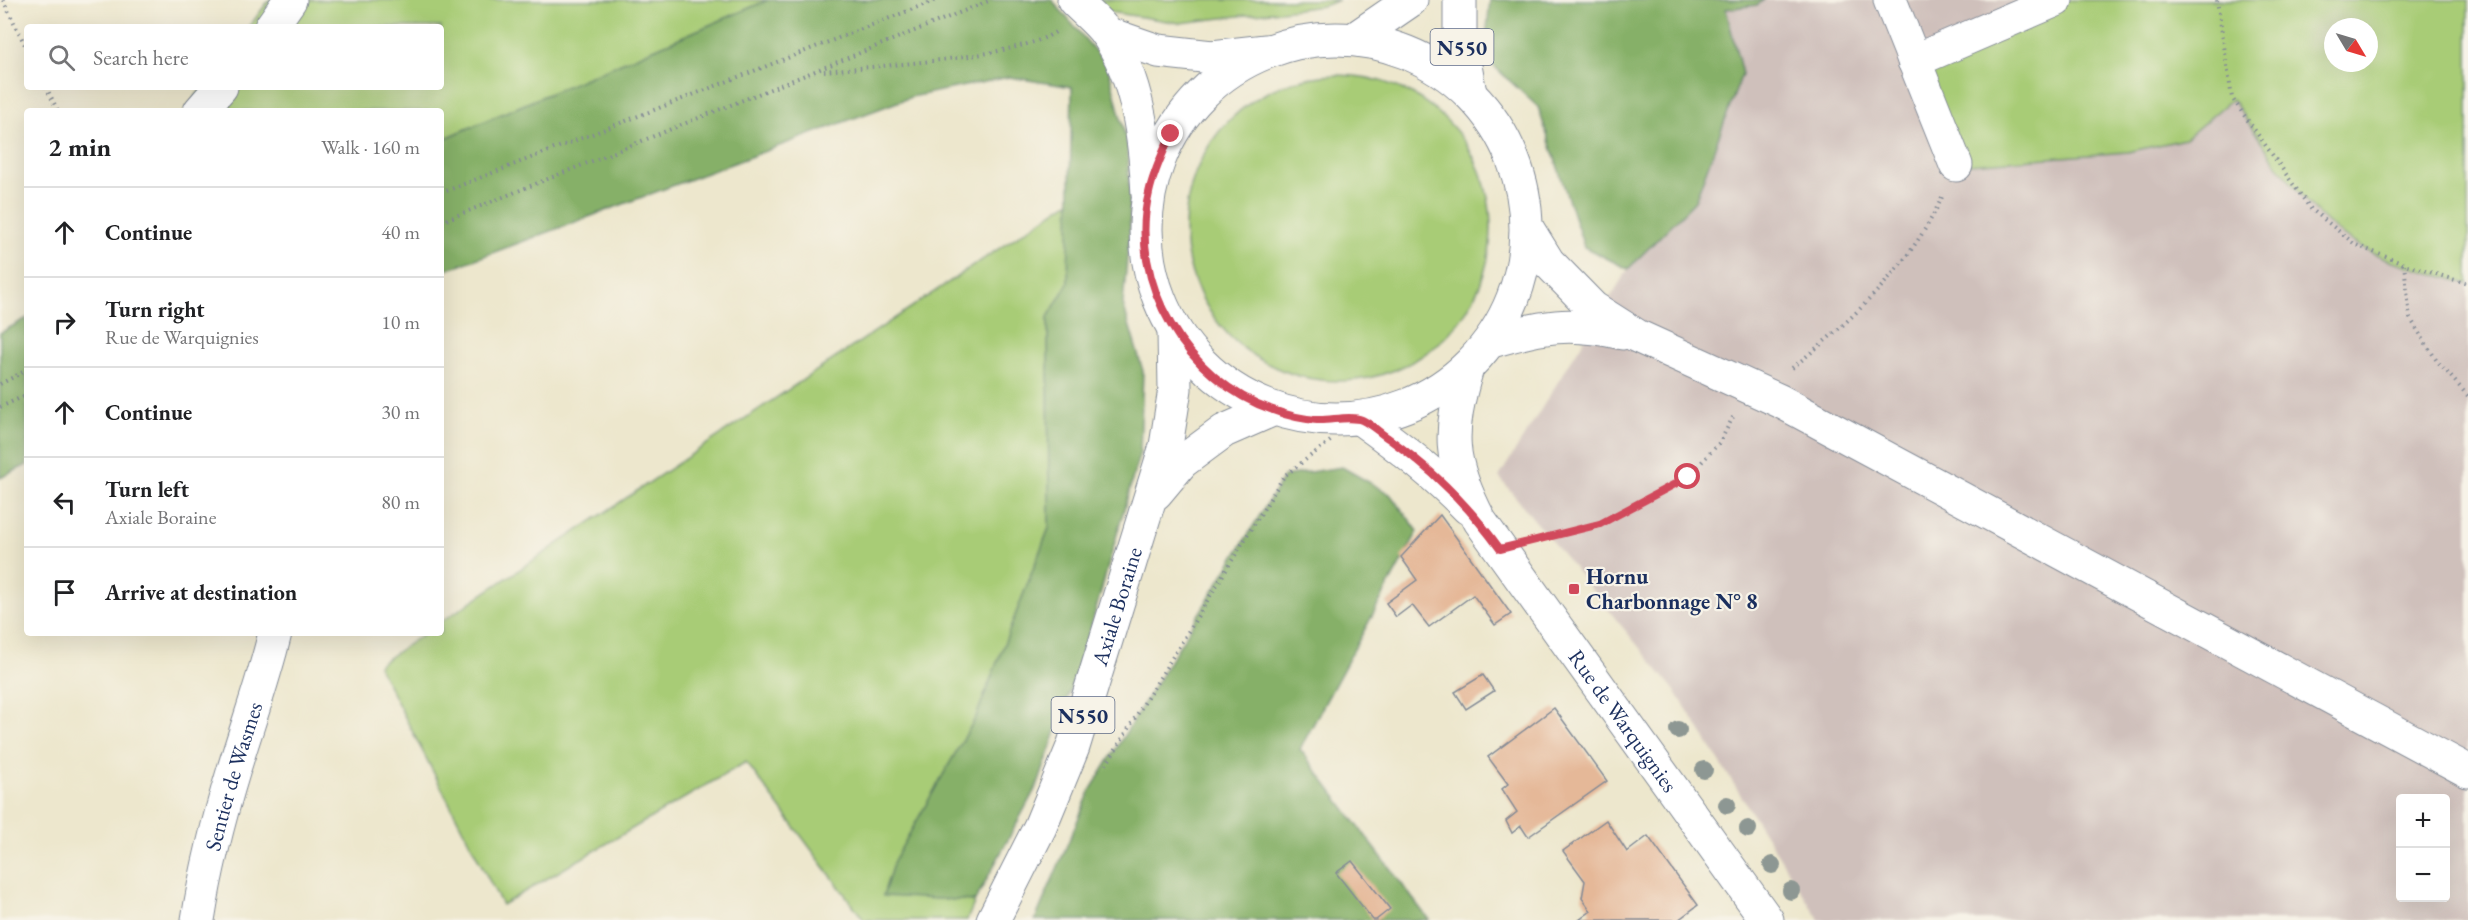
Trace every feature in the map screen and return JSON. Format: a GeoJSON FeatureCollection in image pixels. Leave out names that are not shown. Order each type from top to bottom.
{"type":"FeatureCollection","features":[{"type":"Feature","properties":{"kind":"street"},"geometry":{"type":"LineString","coordinates":[[273,24],[290,0]]}},
{"type":"Feature","properties":{"kind":"street"},"geometry":{"type":"LineString","coordinates":[[1074,0],[1106,33],[1131,84],[1145,138],[1148,194],[1145,241],[1154,287],[1174,332],[1201,365],[1234,392],[1272,410],[1316,420],[1360,419],[1418,402],[1467,368],[1492,340],[1518,287],[1527,228],[1523,190],[1512,155],[1495,122],[1470,93],[1446,72],[1417,56],[1386,44],[1354,39],[1309,40],[1266,51],[1212,57],[1158,51],[1106,33]]}},
{"type":"Feature","properties":{"kind":"street"},"geometry":{"type":"LineString","coordinates":[[1354,39],[1411,0]]}},
{"type":"Feature","properties":{"kind":"street","name":"N550"},"geometry":{"type":"LineString","coordinates":[[1460,0],[1460,39],[1470,93]]}},
{"type":"Feature","properties":{"kind":"street"},"geometry":{"type":"LineString","coordinates":[[1890,0],[1956,165]]}},
{"type":"Feature","properties":{"kind":"street"},"geometry":{"type":"LineString","coordinates":[[1914,61],[2056,0]]}},
{"type":"Feature","properties":{"kind":"street"},"geometry":{"type":"LineString","coordinates":[[1148,194],[1171,134],[1177,126],[1211,85],[1266,51]]}},
{"type":"Feature","properties":{"kind":"street"},"geometry":{"type":"LineString","coordinates":[[203,108],[218,90]]}},
{"type":"Feature","properties":{"kind":"street"},"geometry":{"type":"LineString","coordinates":[[1527,228],[1548,262],[1593,308],[1637,336],[1761,392],[2468,771]]}},
{"type":"Feature","properties":{"kind":"street"},"geometry":{"type":"LineString","coordinates":[[1492,340],[1539,327],[1588,326],[1637,336]]}},
{"type":"Feature","properties":{"kind":"street"},"geometry":{"type":"LineString","coordinates":[[1149,501],[1166,446],[1175,389],[1174,332]]}},
{"type":"Feature","properties":{"kind":"street"},"geometry":{"type":"LineString","coordinates":[[1467,368],[1455,407],[1453,447],[1461,485],[1480,520]]}},
{"type":"Feature","properties":{"kind":"street","name":"Axiale Boraine"},"geometry":{"type":"LineString","coordinates":[[993,920],[1040,827],[1073,747],[1149,501],[1182,462],[1224,430],[1272,410]]}},
{"type":"Feature","properties":{"kind":"street"},"geometry":{"type":"LineString","coordinates":[[1360,419],[1404,450],[1444,483],[1480,520]]}},
{"type":"Feature","properties":{"kind":"street","name":"Rue de Warquignies"},"geometry":{"type":"LineString","coordinates":[[1480,520],[1767,920]]}},
{"type":"Feature","properties":{"kind":"street","name":"Sentier de Wasmes"},"geometry":{"type":"LineString","coordinates":[[198,920],[209,860],[234,770],[266,674],[274,636]]}},
{"type":"Feature","properties":{"kind":"path"},"geometry":{"type":"LineString","coordinates":[[3,0],[24,43]]}},
{"type":"Feature","properties":{"kind":"path"},"geometry":{"type":"LineString","coordinates":[[444,192],[936,0]]}},
{"type":"Feature","properties":{"kind":"path"},"geometry":{"type":"LineString","coordinates":[[444,221],[991,0]]}},
{"type":"Feature","properties":{"kind":"path"},"geometry":{"type":"LineString","coordinates":[[2217,0],[2232,98],[2310,208],[2356,245],[2404,264],[2468,284]]}},
{"type":"Feature","properties":{"kind":"path"},"geometry":{"type":"LineString","coordinates":[[817,72],[984,53],[1047,39]]}},
{"type":"Feature","properties":{"kind":"path"},"geometry":{"type":"LineString","coordinates":[[48,90],[56,108]]}},
{"type":"Feature","properties":{"kind":"path"},"geometry":{"type":"LineString","coordinates":[[1500,549],[1600,524],[1688,477],[1720,442],[1734,417],[1761,392],[1828,339],[1890,277],[1936,211],[1956,165]]}},
{"type":"Feature","properties":{"kind":"path"},"geometry":{"type":"LineString","coordinates":[[2404,264],[2410,318],[2437,360],[2468,396]]}},
{"type":"Feature","properties":{"kind":"path"},"geometry":{"type":"LineString","coordinates":[[0,384],[24,372]]}},
{"type":"Feature","properties":{"kind":"path"},"geometry":{"type":"LineString","coordinates":[[0,407],[24,396]]}},
{"type":"Feature","properties":{"kind":"path"},"geometry":{"type":"LineString","coordinates":[[1103,769],[1284,476],[1360,419]]}},
{"type":"Feature","properties":{"kind":"shaded area"},"geometry":{"type":"Polygon","coordinates":[[[1764,0],[2468,0],[2468,920],[1819,920],[1676,692],[1499,477],[1628,269],[1695,201],[1742,74],[1726,9],[1757,5],[1764,0]]]}},
{"type":"Feature","properties":{"kind":"green space"},"geometry":{"type":"Polygon","coordinates":[[[269,0],[768,0],[444,139],[444,108],[187,108],[201,90],[444,90],[444,24],[251,24],[269,0]]]}},
{"type":"Feature","properties":{"kind":"green space"},"geometry":{"type":"Polygon","coordinates":[[[768,0],[1052,0],[1108,66],[1128,148],[1130,226],[1123,304],[1143,371],[1140,452],[1091,627],[1039,782],[975,901],[883,896],[894,861],[976,717],[1049,528],[1048,317],[1068,283],[1072,87],[1009,77],[911,97],[444,271],[444,139],[768,0]]]}},
{"type":"Feature","properties":{"kind":"green space"},"geometry":{"type":"Polygon","coordinates":[[[1095,0],[1339,0],[1323,6],[1180,23],[1103,11],[1095,0]]]}},
{"type":"Feature","properties":{"kind":"green space"},"geometry":{"type":"Polygon","coordinates":[[[1490,0],[1764,0],[1757,5],[1726,9],[1742,74],[1695,201],[1628,269],[1584,247],[1538,107],[1484,57],[1490,0]]]}},
{"type":"Feature","properties":{"kind":"green space"},"geometry":{"type":"Polygon","coordinates":[[[2056,0],[2468,0],[2468,284],[2382,257],[2356,244],[2337,230],[2319,214],[2287,178],[2232,99],[2185,139],[2128,152],[1956,165],[1914,61],[2056,0]]]}},
{"type":"Feature","properties":{"kind":"green space"},"geometry":{"type":"Polygon","coordinates":[[[1323,75],[1353,75],[1397,86],[1423,100],[1447,119],[1466,143],[1480,169],[1489,198],[1491,228],[1489,258],[1480,287],[1466,313],[1447,337],[1423,356],[1383,375],[1353,381],[1323,381],[1279,370],[1253,356],[1229,337],[1219,325],[1196,287],[1191,273],[1185,243],[1185,213],[1196,169],[1210,143],[1229,119],[1241,109],[1279,86],[1293,81],[1323,75]]]}},
{"type":"Feature","properties":{"kind":"green space"},"geometry":{"type":"Polygon","coordinates":[[[1070,201],[1068,283],[1048,318],[1049,528],[976,717],[894,861],[883,895],[975,901],[967,920],[864,920],[746,762],[502,905],[378,665],[421,636],[444,636],[444,620],[1070,201]]]}},
{"type":"Feature","properties":{"kind":"green space"},"geometry":{"type":"Polygon","coordinates":[[[24,320],[24,466],[0,478],[0,333],[24,320]]]}},
{"type":"Feature","properties":{"kind":"green space"},"geometry":{"type":"Polygon","coordinates":[[[1342,467],[1390,494],[1418,531],[1300,749],[1429,920],[1035,920],[1091,789],[1284,476],[1342,467]]]}},
{"type":"Feature","properties":{"kind":"building"},"geometry":{"type":"Polygon","coordinates":[[[1440,515],[1511,614],[1495,625],[1473,595],[1429,627],[1412,605],[1396,617],[1386,603],[1417,580],[1401,557],[1440,515]]]}},
{"type":"Feature","properties":{"kind":"building"},"geometry":{"type":"Polygon","coordinates":[[[1483,675],[1494,691],[1466,709],[1455,692],[1483,675]]]}},
{"type":"Feature","properties":{"kind":"building"},"geometry":{"type":"Polygon","coordinates":[[[1554,708],[1607,781],[1528,837],[1521,826],[1512,833],[1506,821],[1517,812],[1502,789],[1508,784],[1488,757],[1554,708]]]}},
{"type":"Feature","properties":{"kind":"building"},"geometry":{"type":"Polygon","coordinates":[[[1606,820],[1627,852],[1648,836],[1698,905],[1678,920],[1579,920],[1591,911],[1582,898],[1585,881],[1563,851],[1606,820]]]}},
{"type":"Feature","properties":{"kind":"building"},"geometry":{"type":"Polygon","coordinates":[[[1352,861],[1390,909],[1376,920],[1373,920],[1336,873],[1352,861]]]}},
{"type":"Feature","properties":{"kind":"place","name":"Hornu Charbonnage N° 8"},"geometry":{"type":"Point","coordinates":[1574,589]}},
{"type":"Feature","properties":{"kind":"route"},"geometry":{"type":"LineString","coordinates":[[1171,134],[1148,194],[1145,241],[1154,287],[1174,332],[1201,365],[1234,392],[1272,410],[1316,420],[1360,419],[1404,450],[1444,483],[1480,520],[1500,549],[1600,524],[1688,477]]}}]}
